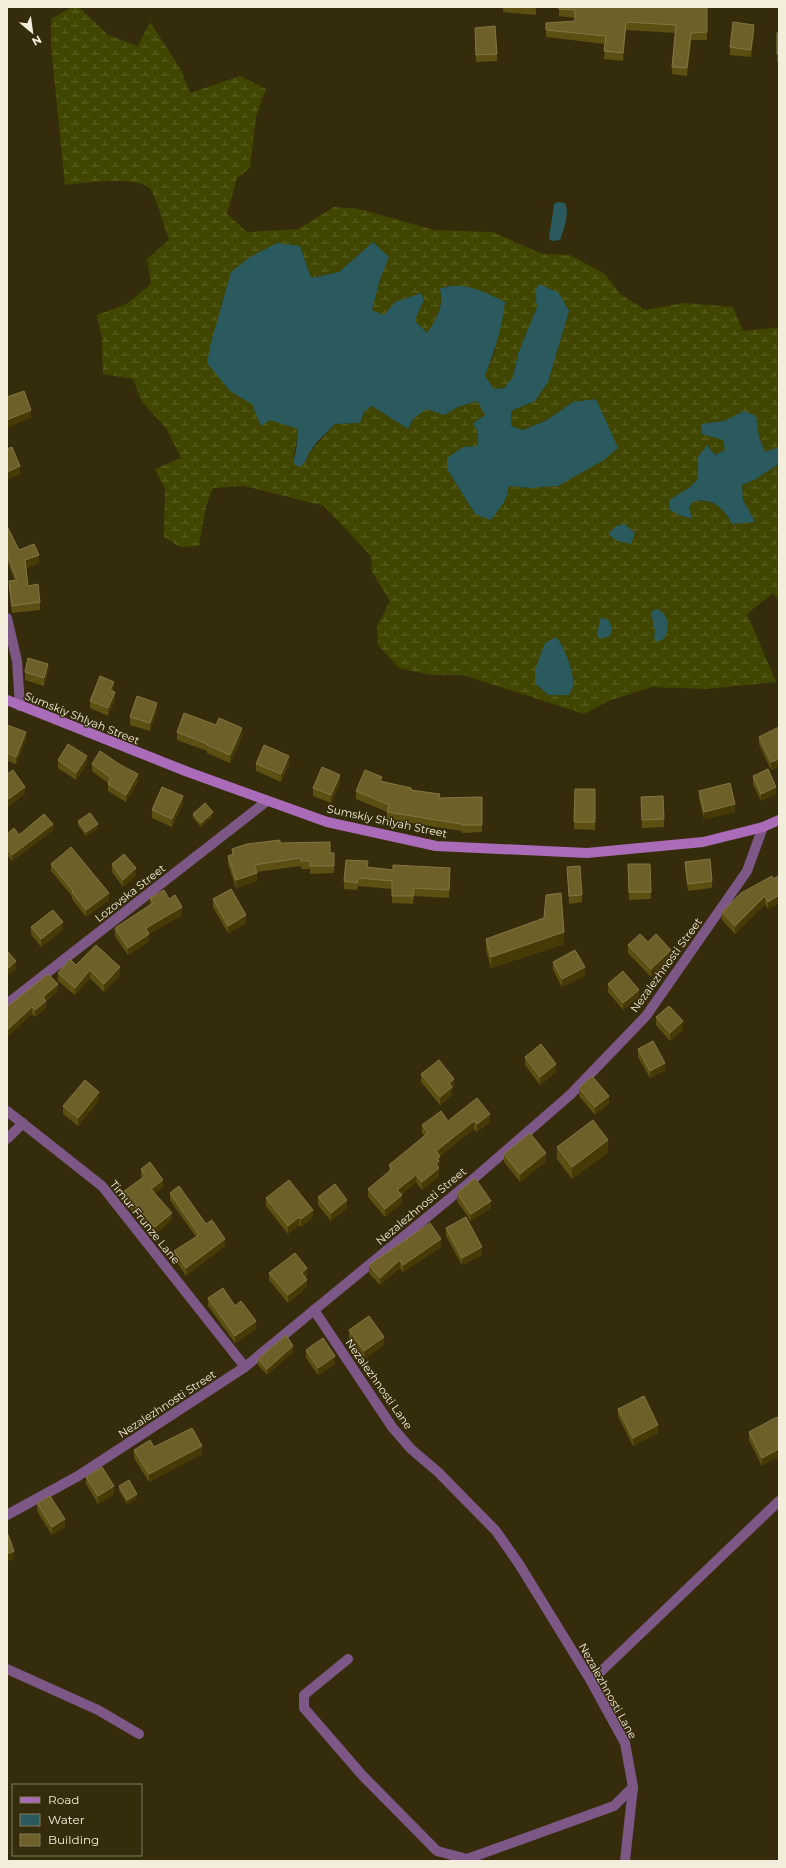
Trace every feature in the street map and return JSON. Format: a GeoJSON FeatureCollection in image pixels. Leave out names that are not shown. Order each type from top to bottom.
{"type":"FeatureCollection","features":[{"type":"Feature","properties":{"kind":"main road","name":"Sumskiy Shlyah Street"},"geometry":{"type":"LineString","coordinates":[[7,700],[188,772],[327,822],[436,846],[587,853],[703,842],[763,827],[779,820]]}},
{"type":"Feature","properties":{"kind":"street"},"geometry":{"type":"LineString","coordinates":[[7,618],[17,661],[20,706]]}},
{"type":"Feature","properties":{"kind":"street","name":"Lozovska Street"},"geometry":{"type":"LineString","coordinates":[[7,1004],[267,801]]}},
{"type":"Feature","properties":{"kind":"street","name":"Nezalezhnosti Street"},"geometry":{"type":"LineString","coordinates":[[7,1515],[78,1476],[245,1367],[471,1181],[570,1095],[646,1016],[747,870],[763,827]]}},
{"type":"Feature","properties":{"kind":"street","name":"Timur Frunze Lane"},"geometry":{"type":"LineString","coordinates":[[7,1111],[102,1186],[245,1367]]}},
{"type":"Feature","properties":{"kind":"street"},"geometry":{"type":"LineString","coordinates":[[7,1139],[23,1123]]}},
{"type":"Feature","properties":{"kind":"street","name":"Nezalezhnosti Lane"},"geometry":{"type":"LineString","coordinates":[[314,1310],[392,1427],[411,1449],[438,1472],[496,1531],[519,1564],[591,1681],[625,1743],[633,1787],[626,1861]]}},
{"type":"Feature","properties":{"kind":"street"},"geometry":{"type":"LineString","coordinates":[[591,1681],[779,1501]]}},
{"type":"Feature","properties":{"kind":"street"},"geometry":{"type":"LineString","coordinates":[[348,1659],[304,1695],[304,1708],[362,1775],[437,1851],[467,1859],[614,1806],[633,1787]]}},
{"type":"Feature","properties":{"kind":"street"},"geometry":{"type":"LineString","coordinates":[[7,1669],[98,1710],[139,1734]]}},
{"type":"Feature","properties":{"kind":"green space"},"geometry":{"type":"Polygon","coordinates":[[[72,7],[79,7],[108,35],[138,46],[150,22],[180,68],[190,93],[240,76],[266,89],[256,117],[250,168],[237,178],[227,214],[247,232],[299,229],[334,207],[359,209],[434,230],[493,232],[542,254],[570,255],[605,274],[620,294],[645,310],[684,303],[733,307],[743,331],[779,327],[779,447],[765,452],[759,437],[756,416],[744,411],[724,421],[701,424],[702,434],[723,440],[726,450],[715,455],[707,445],[698,470],[698,479],[689,488],[669,501],[679,515],[691,518],[689,507],[694,501],[701,501],[712,503],[717,506],[725,513],[732,524],[754,521],[743,500],[742,485],[756,479],[779,464],[779,601],[773,593],[747,614],[776,682],[707,689],[652,687],[608,701],[584,714],[463,675],[431,675],[399,668],[378,645],[377,627],[390,601],[372,572],[371,556],[324,506],[245,486],[213,488],[206,506],[199,546],[180,547],[164,537],[165,489],[155,469],[181,458],[166,428],[142,402],[133,379],[103,374],[102,339],[97,315],[128,303],[151,284],[147,259],[169,240],[154,195],[145,185],[124,181],[111,181],[65,185],[51,45],[51,19],[72,7]],[[373,242],[339,272],[311,278],[300,246],[223,298],[207,363],[252,404],[261,426],[270,420],[298,429],[293,464],[305,462],[309,453],[335,424],[359,423],[364,412],[372,406],[408,429],[413,419],[426,409],[444,415],[458,407],[477,401],[485,415],[473,423],[478,432],[478,446],[463,447],[448,458],[447,469],[475,514],[505,501],[509,486],[529,488],[604,419],[596,399],[573,402],[545,421],[523,430],[511,426],[511,411],[535,401],[548,382],[569,311],[535,291],[537,307],[518,354],[513,377],[504,388],[493,389],[485,376],[496,348],[450,285],[439,289],[441,301],[439,312],[427,333],[414,321],[424,299],[395,302],[384,315],[372,310],[380,279],[388,258],[373,242]],[[565,651],[539,661],[535,670],[539,688],[548,695],[569,695],[573,685],[565,651]]]}},
{"type":"Feature","properties":{"kind":"water"},"geometry":{"type":"Polygon","coordinates":[[[557,202],[565,203],[567,217],[560,240],[552,241],[549,239],[554,204],[557,202]]]}},
{"type":"Feature","properties":{"kind":"water"},"geometry":{"type":"Polygon","coordinates":[[[373,242],[389,257],[380,279],[372,310],[384,315],[395,302],[421,293],[424,299],[415,321],[427,333],[439,312],[441,295],[439,289],[456,286],[473,288],[505,302],[497,340],[485,376],[494,389],[504,388],[513,377],[518,354],[537,307],[535,291],[539,284],[559,293],[569,311],[548,382],[535,401],[511,411],[511,426],[523,430],[545,421],[573,402],[596,399],[618,448],[604,460],[558,486],[529,488],[509,486],[505,501],[491,520],[475,514],[447,469],[447,458],[463,447],[478,446],[478,432],[473,423],[485,415],[477,401],[458,407],[444,415],[426,409],[413,419],[408,429],[372,406],[364,412],[360,423],[335,424],[317,442],[309,453],[305,462],[300,467],[293,464],[298,429],[270,420],[261,426],[252,404],[230,391],[207,363],[210,346],[231,272],[250,257],[277,243],[300,246],[311,278],[339,272],[373,242]]]}},
{"type":"Feature","properties":{"kind":"water"},"geometry":{"type":"Polygon","coordinates":[[[744,411],[756,416],[759,437],[765,452],[779,447],[779,464],[756,479],[742,485],[743,500],[755,522],[732,524],[725,513],[717,505],[701,500],[694,501],[689,507],[692,519],[679,515],[670,510],[669,500],[689,488],[698,479],[698,457],[707,445],[715,455],[725,450],[723,440],[702,434],[701,424],[724,421],[744,411]]]}},
{"type":"Feature","properties":{"kind":"water"},"geometry":{"type":"Polygon","coordinates":[[[625,524],[635,533],[631,544],[617,541],[608,534],[616,526],[625,524]]]}},
{"type":"Feature","properties":{"kind":"water"},"geometry":{"type":"Polygon","coordinates":[[[658,609],[665,615],[668,626],[665,638],[657,642],[654,638],[655,631],[651,614],[653,610],[658,609]]]}},
{"type":"Feature","properties":{"kind":"water"},"geometry":{"type":"Polygon","coordinates":[[[600,618],[609,620],[612,629],[610,636],[600,639],[597,636],[600,618]]]}},
{"type":"Feature","properties":{"kind":"water"},"geometry":{"type":"Polygon","coordinates":[[[556,637],[571,668],[573,686],[569,695],[548,695],[535,683],[535,670],[545,643],[556,637]]]}},
{"type":"Feature","properties":{"kind":"building"},"geometry":{"type":"Polygon","coordinates":[[[559,7],[707,8],[707,32],[691,33],[687,68],[672,67],[676,25],[626,22],[623,53],[604,51],[606,36],[546,30],[546,23],[575,21],[575,10],[559,9],[559,7]]]}},
{"type":"Feature","properties":{"kind":"building"},"geometry":{"type":"Polygon","coordinates":[[[733,22],[754,25],[751,50],[730,47],[733,22]]]}},
{"type":"Feature","properties":{"kind":"building"},"geometry":{"type":"Polygon","coordinates":[[[495,26],[497,54],[476,55],[475,28],[495,26]]]}},
{"type":"Feature","properties":{"kind":"building"},"geometry":{"type":"Polygon","coordinates":[[[777,33],[779,33],[779,54],[777,54],[777,33]]]}},
{"type":"Feature","properties":{"kind":"building"},"geometry":{"type":"Polygon","coordinates":[[[24,391],[31,410],[7,420],[7,397],[24,391]]]}},
{"type":"Feature","properties":{"kind":"building"},"geometry":{"type":"Polygon","coordinates":[[[12,447],[20,466],[7,472],[7,449],[12,447]]]}},
{"type":"Feature","properties":{"kind":"building"},"geometry":{"type":"Polygon","coordinates":[[[7,526],[19,550],[34,544],[39,555],[25,560],[28,586],[38,584],[40,602],[12,606],[9,581],[17,580],[7,553],[7,526]]]}},
{"type":"Feature","properties":{"kind":"building"},"geometry":{"type":"Polygon","coordinates":[[[28,658],[48,664],[44,678],[25,672],[28,658]]]}},
{"type":"Feature","properties":{"kind":"building"},"geometry":{"type":"Polygon","coordinates":[[[100,676],[114,682],[110,690],[115,692],[108,708],[90,701],[100,676]]]}},
{"type":"Feature","properties":{"kind":"building"},"geometry":{"type":"Polygon","coordinates":[[[137,696],[157,703],[150,723],[130,717],[137,696]]]}},
{"type":"Feature","properties":{"kind":"building"},"geometry":{"type":"Polygon","coordinates":[[[184,713],[216,725],[219,718],[242,728],[230,755],[177,732],[184,713]]]}},
{"type":"Feature","properties":{"kind":"building"},"geometry":{"type":"Polygon","coordinates":[[[7,725],[26,732],[16,757],[7,753],[7,725]]]}},
{"type":"Feature","properties":{"kind":"building"},"geometry":{"type":"Polygon","coordinates":[[[779,727],[779,759],[771,762],[759,737],[779,727]]]}},
{"type":"Feature","properties":{"kind":"building"},"geometry":{"type":"Polygon","coordinates":[[[68,744],[87,756],[76,773],[58,760],[68,744]]]}},
{"type":"Feature","properties":{"kind":"building"},"geometry":{"type":"Polygon","coordinates":[[[264,745],[289,756],[281,774],[256,764],[264,745]]]}},
{"type":"Feature","properties":{"kind":"building"},"geometry":{"type":"Polygon","coordinates":[[[100,751],[119,764],[138,774],[126,795],[108,784],[111,778],[92,764],[100,751]]]}},
{"type":"Feature","properties":{"kind":"building"},"geometry":{"type":"Polygon","coordinates":[[[322,767],[340,775],[331,795],[313,788],[322,767]]]}},
{"type":"Feature","properties":{"kind":"building"},"geometry":{"type":"Polygon","coordinates":[[[768,769],[776,787],[761,794],[753,776],[768,769]]]}},
{"type":"Feature","properties":{"kind":"building"},"geometry":{"type":"Polygon","coordinates":[[[13,770],[25,787],[7,800],[7,774],[13,770]]]}},
{"type":"Feature","properties":{"kind":"building"},"geometry":{"type":"Polygon","coordinates":[[[365,770],[382,777],[380,781],[411,788],[411,790],[440,794],[439,798],[482,797],[482,825],[462,825],[387,812],[389,805],[356,791],[365,770]]]}},
{"type":"Feature","properties":{"kind":"building"},"geometry":{"type":"Polygon","coordinates":[[[730,783],[735,804],[704,812],[699,791],[730,783]]]}},
{"type":"Feature","properties":{"kind":"building"},"geometry":{"type":"Polygon","coordinates":[[[162,787],[183,796],[172,819],[152,810],[162,787]]]}},
{"type":"Feature","properties":{"kind":"building"},"geometry":{"type":"Polygon","coordinates":[[[575,789],[595,789],[595,822],[574,822],[575,789]]]}},
{"type":"Feature","properties":{"kind":"building"},"geometry":{"type":"Polygon","coordinates":[[[663,796],[664,819],[642,820],[641,797],[663,796]]]}},
{"type":"Feature","properties":{"kind":"building"},"geometry":{"type":"Polygon","coordinates":[[[205,803],[213,812],[201,823],[193,814],[205,803]]]}},
{"type":"Feature","properties":{"kind":"building"},"geometry":{"type":"Polygon","coordinates":[[[90,813],[98,824],[86,832],[78,821],[90,813]]]}},
{"type":"Feature","properties":{"kind":"building"},"geometry":{"type":"Polygon","coordinates":[[[44,814],[53,824],[12,855],[7,849],[7,834],[14,828],[19,835],[44,814]]]}},
{"type":"Feature","properties":{"kind":"building"},"geometry":{"type":"Polygon","coordinates":[[[280,840],[280,843],[330,842],[330,853],[334,853],[334,866],[310,866],[310,861],[301,861],[301,858],[254,865],[257,873],[236,880],[228,856],[233,854],[232,849],[247,844],[280,840]]]}},
{"type":"Feature","properties":{"kind":"building"},"geometry":{"type":"Polygon","coordinates":[[[71,847],[109,893],[86,910],[51,864],[71,847]]]}},
{"type":"Feature","properties":{"kind":"building"},"geometry":{"type":"Polygon","coordinates":[[[124,854],[136,868],[123,880],[112,864],[124,854]]]}},
{"type":"Feature","properties":{"kind":"building"},"geometry":{"type":"Polygon","coordinates":[[[710,859],[712,881],[688,884],[685,862],[710,859]]]}},
{"type":"Feature","properties":{"kind":"building"},"geometry":{"type":"Polygon","coordinates":[[[346,860],[368,861],[367,867],[393,870],[393,865],[450,868],[449,890],[414,888],[413,896],[392,896],[392,881],[358,878],[357,883],[344,881],[346,860]]]}},
{"type":"Feature","properties":{"kind":"building"},"geometry":{"type":"Polygon","coordinates":[[[628,864],[650,864],[651,892],[629,892],[628,864]]]}},
{"type":"Feature","properties":{"kind":"building"},"geometry":{"type":"Polygon","coordinates":[[[580,866],[582,895],[569,896],[567,867],[580,866]]]}},
{"type":"Feature","properties":{"kind":"building"},"geometry":{"type":"Polygon","coordinates":[[[772,876],[773,879],[778,876],[779,877],[779,895],[768,902],[765,896],[735,926],[722,912],[741,893],[772,876]]]}},
{"type":"Feature","properties":{"kind":"building"},"geometry":{"type":"Polygon","coordinates":[[[231,889],[246,915],[228,926],[213,899],[231,889]]]}},
{"type":"Feature","properties":{"kind":"building"},"geometry":{"type":"Polygon","coordinates":[[[164,890],[169,899],[175,895],[182,907],[146,928],[149,934],[128,948],[115,928],[153,903],[150,898],[164,890]]]}},
{"type":"Feature","properties":{"kind":"building"},"geometry":{"type":"Polygon","coordinates":[[[561,893],[564,932],[491,957],[486,939],[544,918],[546,895],[561,893]]]}},
{"type":"Feature","properties":{"kind":"building"},"geometry":{"type":"Polygon","coordinates":[[[53,910],[63,922],[41,939],[31,927],[53,910]]]}},
{"type":"Feature","properties":{"kind":"building"},"geometry":{"type":"Polygon","coordinates":[[[640,934],[648,942],[656,934],[671,950],[651,969],[628,945],[640,934]]]}},
{"type":"Feature","properties":{"kind":"building"},"geometry":{"type":"Polygon","coordinates":[[[96,945],[120,967],[104,984],[90,970],[75,988],[58,973],[70,959],[76,965],[96,945]]]}},
{"type":"Feature","properties":{"kind":"building"},"geometry":{"type":"Polygon","coordinates":[[[575,950],[585,967],[562,979],[553,962],[575,950]]]}},
{"type":"Feature","properties":{"kind":"building"},"geometry":{"type":"Polygon","coordinates":[[[7,951],[16,961],[7,969],[7,951]]]}},
{"type":"Feature","properties":{"kind":"building"},"geometry":{"type":"Polygon","coordinates":[[[623,971],[639,990],[623,1003],[608,984],[623,971]]]}},
{"type":"Feature","properties":{"kind":"building"},"geometry":{"type":"Polygon","coordinates":[[[48,974],[58,984],[43,997],[46,1001],[35,1010],[32,1007],[7,1029],[7,1007],[48,974]]]}},
{"type":"Feature","properties":{"kind":"building"},"geometry":{"type":"Polygon","coordinates":[[[669,1006],[683,1021],[670,1033],[656,1017],[669,1006]]]}},
{"type":"Feature","properties":{"kind":"building"},"geometry":{"type":"Polygon","coordinates":[[[653,1041],[665,1063],[650,1071],[638,1049],[653,1041]]]}},
{"type":"Feature","properties":{"kind":"building"},"geometry":{"type":"Polygon","coordinates":[[[541,1044],[556,1064],[540,1077],[525,1057],[541,1044]]]}},
{"type":"Feature","properties":{"kind":"building"},"geometry":{"type":"Polygon","coordinates":[[[439,1060],[454,1079],[449,1083],[452,1087],[440,1097],[421,1074],[439,1060]]]}},
{"type":"Feature","properties":{"kind":"building"},"geometry":{"type":"Polygon","coordinates":[[[592,1076],[609,1096],[595,1107],[579,1088],[592,1076]]]}},
{"type":"Feature","properties":{"kind":"building"},"geometry":{"type":"Polygon","coordinates":[[[85,1080],[99,1092],[78,1118],[63,1106],[85,1080]]]}},
{"type":"Feature","properties":{"kind":"building"},"geometry":{"type":"Polygon","coordinates":[[[477,1098],[490,1114],[477,1124],[474,1121],[436,1151],[440,1156],[437,1159],[439,1161],[436,1164],[439,1168],[422,1182],[416,1175],[397,1190],[402,1195],[385,1209],[368,1189],[392,1169],[389,1165],[428,1133],[422,1125],[441,1111],[448,1121],[477,1098]]]}},
{"type":"Feature","properties":{"kind":"building"},"geometry":{"type":"Polygon","coordinates":[[[593,1120],[608,1140],[572,1167],[557,1147],[593,1120]]]}},
{"type":"Feature","properties":{"kind":"building"},"geometry":{"type":"Polygon","coordinates":[[[530,1133],[546,1153],[520,1174],[504,1154],[530,1133]]]}},
{"type":"Feature","properties":{"kind":"building"},"geometry":{"type":"Polygon","coordinates":[[[150,1162],[163,1180],[151,1189],[172,1213],[155,1227],[135,1204],[133,1206],[123,1192],[145,1176],[141,1169],[150,1162]]]}},
{"type":"Feature","properties":{"kind":"building"},"geometry":{"type":"Polygon","coordinates":[[[475,1178],[491,1201],[471,1214],[457,1193],[475,1178]]]}},
{"type":"Feature","properties":{"kind":"building"},"geometry":{"type":"Polygon","coordinates":[[[289,1180],[313,1210],[301,1219],[299,1217],[288,1226],[266,1198],[289,1180]]]}},
{"type":"Feature","properties":{"kind":"building"},"geometry":{"type":"Polygon","coordinates":[[[335,1184],[347,1200],[331,1213],[318,1197],[335,1184]]]}},
{"type":"Feature","properties":{"kind":"building"},"geometry":{"type":"Polygon","coordinates":[[[179,1186],[206,1224],[212,1220],[225,1239],[186,1268],[174,1251],[199,1235],[170,1193],[179,1186]]]}},
{"type":"Feature","properties":{"kind":"building"},"geometry":{"type":"Polygon","coordinates":[[[466,1217],[482,1247],[462,1258],[446,1228],[466,1217]]]}},
{"type":"Feature","properties":{"kind":"building"},"geometry":{"type":"Polygon","coordinates":[[[430,1223],[441,1239],[403,1265],[400,1260],[380,1278],[369,1265],[430,1223]]]}},
{"type":"Feature","properties":{"kind":"building"},"geometry":{"type":"Polygon","coordinates":[[[295,1253],[307,1268],[302,1273],[307,1280],[288,1295],[269,1273],[295,1253]]]}},
{"type":"Feature","properties":{"kind":"building"},"geometry":{"type":"Polygon","coordinates":[[[223,1288],[235,1306],[241,1301],[256,1321],[235,1336],[208,1298],[223,1288]]]}},
{"type":"Feature","properties":{"kind":"building"},"geometry":{"type":"Polygon","coordinates":[[[369,1316],[384,1337],[364,1351],[349,1330],[369,1316]]]}},
{"type":"Feature","properties":{"kind":"building"},"geometry":{"type":"Polygon","coordinates":[[[286,1335],[293,1346],[267,1369],[258,1359],[286,1335]]]}},
{"type":"Feature","properties":{"kind":"building"},"geometry":{"type":"Polygon","coordinates":[[[323,1338],[335,1356],[318,1368],[306,1350],[323,1338]]]}},
{"type":"Feature","properties":{"kind":"building"},"geometry":{"type":"Polygon","coordinates":[[[644,1396],[658,1425],[633,1438],[618,1409],[644,1396]]]}},
{"type":"Feature","properties":{"kind":"building"},"geometry":{"type":"Polygon","coordinates":[[[777,1417],[779,1420],[779,1449],[762,1458],[749,1432],[777,1417]]]}},
{"type":"Feature","properties":{"kind":"building"},"geometry":{"type":"Polygon","coordinates":[[[192,1428],[202,1446],[149,1474],[134,1450],[150,1440],[154,1447],[192,1428]]]}},
{"type":"Feature","properties":{"kind":"building"},"geometry":{"type":"Polygon","coordinates":[[[102,1467],[114,1486],[98,1496],[86,1477],[102,1467]]]}},
{"type":"Feature","properties":{"kind":"building"},"geometry":{"type":"Polygon","coordinates":[[[129,1480],[137,1494],[127,1500],[119,1486],[129,1480]]]}},
{"type":"Feature","properties":{"kind":"building"},"geometry":{"type":"Polygon","coordinates":[[[50,1496],[65,1519],[52,1527],[37,1503],[50,1496]]]}},
{"type":"Feature","properties":{"kind":"building"},"geometry":{"type":"Polygon","coordinates":[[[7,1532],[14,1551],[7,1554],[7,1532]]]}}]}
